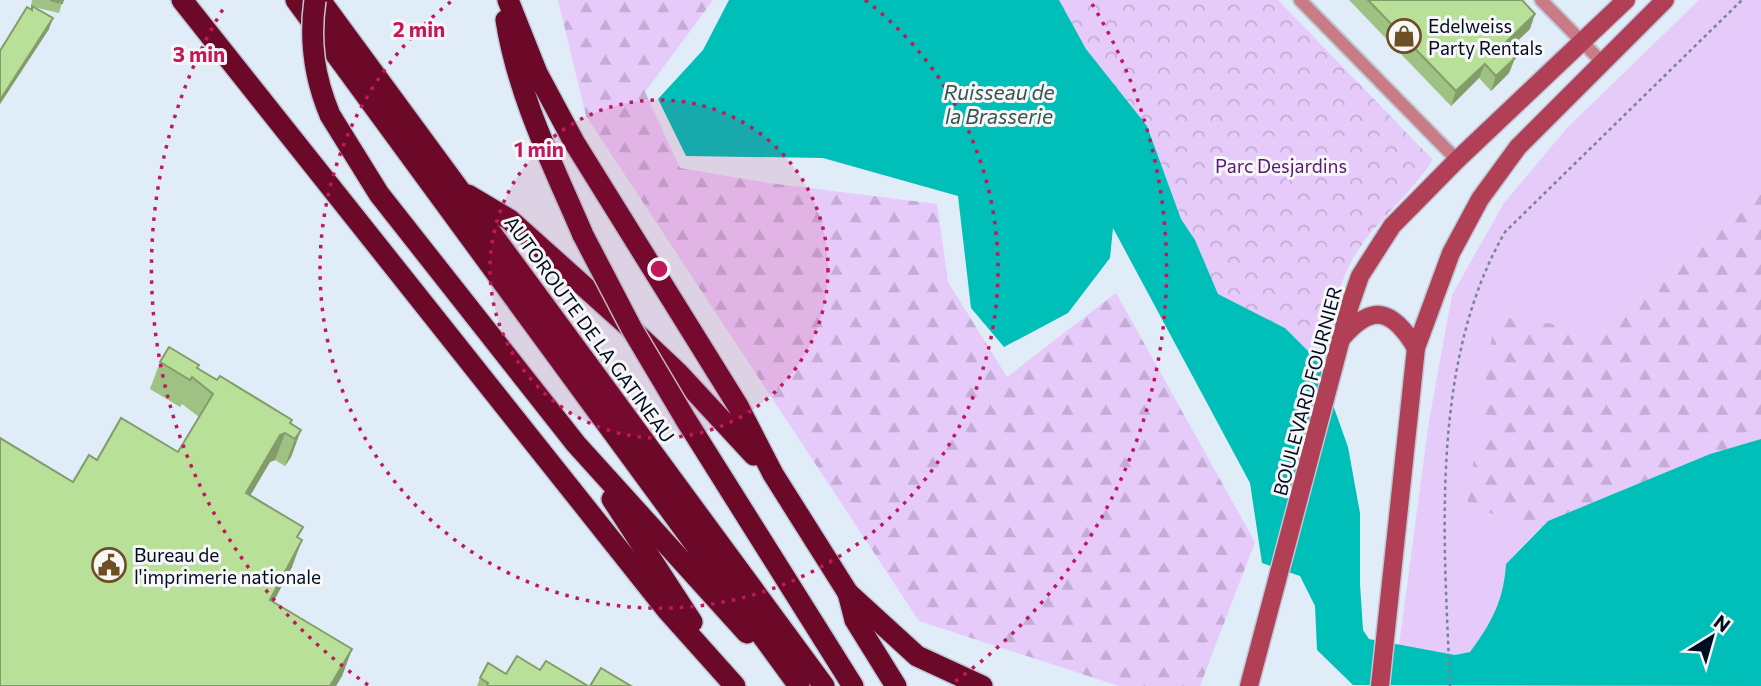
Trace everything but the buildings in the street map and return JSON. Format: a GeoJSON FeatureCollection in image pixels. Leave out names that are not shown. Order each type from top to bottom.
{"type":"FeatureCollection","features":[{"type":"Feature","properties":{"kind":"highway"},"geometry":{"type":"LineString","coordinates":[[182,0],[667,610],[731,681]]}},
{"type":"Feature","properties":{"kind":"highway"},"geometry":{"type":"LineString","coordinates":[[296,0],[798,686]]}},
{"type":"Feature","properties":{"kind":"highway"},"geometry":{"type":"LineString","coordinates":[[318,0],[313,55],[318,83],[330,115],[379,194],[576,444],[685,568],[798,686]]}},
{"type":"Feature","properties":{"kind":"highway","name":"AUTOROUTE DE LA GATINEAU"},"geometry":{"type":"LineString","coordinates":[[318,0],[824,686]]}},
{"type":"Feature","properties":{"kind":"highway"},"geometry":{"type":"LineString","coordinates":[[502,0],[514,65],[583,235],[638,340],[853,686]]}},
{"type":"Feature","properties":{"kind":"highway"},"geometry":{"type":"LineString","coordinates":[[508,0],[527,50],[568,132],[737,406],[773,474],[848,593],[918,656],[982,686]]}},
{"type":"Feature","properties":{"kind":"highway"},"geometry":{"type":"LineString","coordinates":[[459,190],[510,220],[626,324],[690,386],[773,474]]}},
{"type":"Feature","properties":{"kind":"highway"},"geometry":{"type":"LineString","coordinates":[[576,444],[731,681]]}},
{"type":"Feature","properties":{"kind":"highway"},"geometry":{"type":"LineString","coordinates":[[848,593],[855,620],[896,686]]}},
{"type":"Feature","properties":{"kind":"main road","name":"BOULEVARD FOURNIER"},"geometry":{"type":"LineString","coordinates":[[1249,686],[1340,340],[1360,276],[1378,245],[1457,160],[1626,0]]}},
{"type":"Feature","properties":{"kind":"main road"},"geometry":{"type":"LineString","coordinates":[[1380,686],[1416,348],[1451,253],[1480,199],[1518,147],[1601,61],[1665,0]]}},
{"type":"Feature","properties":{"kind":"main road"},"geometry":{"type":"LineString","coordinates":[[1340,340],[1353,326],[1375,314],[1392,317],[1416,348]]}},
{"type":"Feature","properties":{"kind":"street"},"geometry":{"type":"LineString","coordinates":[[1300,0],[1457,160]]}},
{"type":"Feature","properties":{"kind":"street"},"geometry":{"type":"LineString","coordinates":[[1541,0],[1601,61]]}},
{"type":"Feature","properties":{"kind":"path"},"geometry":{"type":"LineString","coordinates":[[1450,686],[1446,546],[1448,421],[1473,302],[1488,263],[1505,232],[1742,0]]}},
{"type":"Feature","properties":{"kind":"green space"},"geometry":{"type":"Polygon","coordinates":[[[558,0],[713,0],[645,92],[680,168],[769,183],[937,204],[948,282],[1007,377],[1116,293],[1255,542],[1200,686],[1119,686],[919,621],[586,116],[558,0]]]}},
{"type":"Feature","properties":{"kind":"green space","name":"Parc Desjardins"},"geometry":{"type":"Polygon","coordinates":[[[1059,0],[1278,0],[1432,159],[1423,174],[1356,253],[1336,298],[1317,360],[1285,328],[1218,294],[1195,240],[1181,219],[1147,126],[1086,49],[1059,0]]]}},
{"type":"Feature","properties":{"kind":"green space"},"geometry":{"type":"Polygon","coordinates":[[[1699,0],[1761,0],[1761,194],[1603,331],[1517,520],[1530,538],[1506,564],[1505,585],[1493,620],[1470,652],[1456,655],[1399,646],[1429,421],[1452,295],[1504,203],[1567,128],[1699,0]]]}},
{"type":"Feature","properties":{"kind":"green space"},"geometry":{"type":"Polygon","coordinates":[[[1761,194],[1761,439],[1710,454],[1548,521],[1530,538],[1517,520],[1467,507],[1495,316],[1603,331],[1761,194]]]}},
{"type":"Feature","properties":{"kind":"water","name":"Ruisseau de la Brasserie"},"geometry":{"type":"Polygon","coordinates":[[[729,0],[1059,0],[1086,49],[1147,126],[1181,219],[1195,240],[1218,294],[1285,328],[1317,360],[1348,447],[1360,513],[1363,630],[1369,639],[1455,655],[1470,652],[1495,611],[1506,564],[1548,521],[1710,454],[1761,439],[1761,686],[1353,685],[1317,650],[1315,606],[1300,576],[1262,563],[1250,483],[1113,228],[1110,258],[1068,313],[1004,347],[971,308],[958,196],[823,158],[686,156],[658,99],[703,50],[729,0]]]}},
{"type":"Feature","properties":{"kind":"place","name":"Edelweiss Party Rentals"},"geometry":{"type":"Point","coordinates":[1404,36]}},
{"type":"Feature","properties":{"kind":"place","name":"Bureau de l'imprimerie nationale"},"geometry":{"type":"Point","coordinates":[109,565]}}]}
